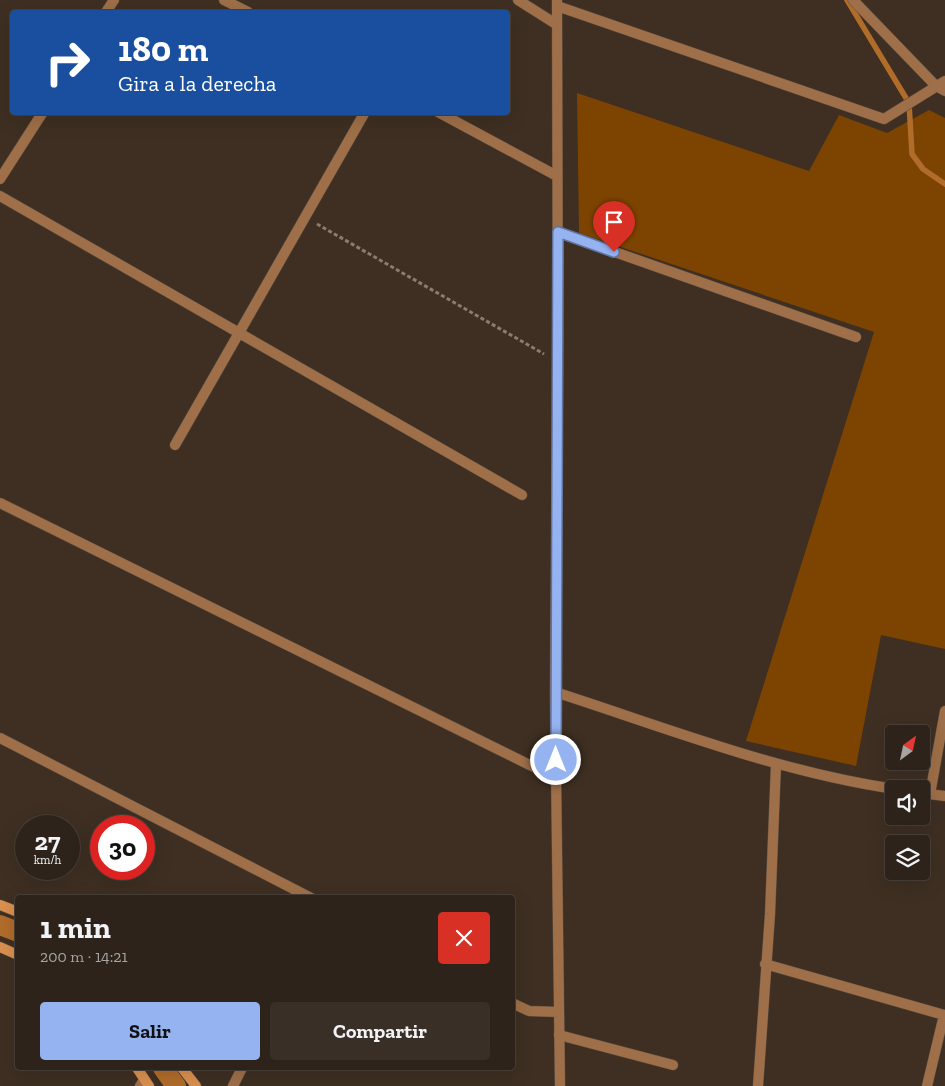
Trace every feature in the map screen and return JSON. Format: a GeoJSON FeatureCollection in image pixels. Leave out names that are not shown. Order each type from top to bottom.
{"type":"FeatureCollection","features":[{"type":"Feature","properties":{"kind":"main road"},"geometry":{"type":"LineString","coordinates":[[0,905],[15,911]]}},
{"type":"Feature","properties":{"kind":"main road"},"geometry":{"type":"LineString","coordinates":[[0,947],[15,954]]}},
{"type":"Feature","properties":{"kind":"main road"},"geometry":{"type":"LineString","coordinates":[[138,1070],[144,1084]]}},
{"type":"Feature","properties":{"kind":"main road"},"geometry":{"type":"LineString","coordinates":[[184,1070],[196,1086]]}},
{"type":"Feature","properties":{"kind":"street"},"geometry":{"type":"LineString","coordinates":[[224,0],[244,10]]}},
{"type":"Feature","properties":{"kind":"street"},"geometry":{"type":"LineString","coordinates":[[518,0],[556,24]]}},
{"type":"Feature","properties":{"kind":"street"},"geometry":{"type":"LineString","coordinates":[[560,1086],[555,692],[558,363],[557,3],[884,119],[942,86],[853,0]]}},
{"type":"Feature","properties":{"kind":"street"},"geometry":{"type":"LineString","coordinates":[[0,179],[40,115]]}},
{"type":"Feature","properties":{"kind":"street"},"geometry":{"type":"LineString","coordinates":[[175,445],[363,115]]}},
{"type":"Feature","properties":{"kind":"street"},"geometry":{"type":"LineString","coordinates":[[444,115],[557,176]]}},
{"type":"Feature","properties":{"kind":"street"},"geometry":{"type":"LineString","coordinates":[[0,196],[522,495]]}},
{"type":"Feature","properties":{"kind":"street"},"geometry":{"type":"LineString","coordinates":[[558,232],[856,337]]}},
{"type":"Feature","properties":{"kind":"street"},"geometry":{"type":"LineString","coordinates":[[0,503],[556,778]]}},
{"type":"Feature","properties":{"kind":"street"},"geometry":{"type":"LineString","coordinates":[[555,692],[776,764],[857,783],[885,787]]}},
{"type":"Feature","properties":{"kind":"street"},"geometry":{"type":"LineString","coordinates":[[928,780],[945,711]]}},
{"type":"Feature","properties":{"kind":"street"},"geometry":{"type":"LineString","coordinates":[[0,738],[305,895]]}},
{"type":"Feature","properties":{"kind":"street"},"geometry":{"type":"LineString","coordinates":[[758,1086],[770,914],[776,764]]}},
{"type":"Feature","properties":{"kind":"street"},"geometry":{"type":"LineString","coordinates":[[930,794],[945,796]]}},
{"type":"Feature","properties":{"kind":"street"},"geometry":{"type":"LineString","coordinates":[[766,964],[944,1015],[927,1086]]}},
{"type":"Feature","properties":{"kind":"street"},"geometry":{"type":"LineString","coordinates":[[515,1004],[529,1011],[559,1012]]}},
{"type":"Feature","properties":{"kind":"street"},"geometry":{"type":"LineString","coordinates":[[559,1035],[674,1065]]}},
{"type":"Feature","properties":{"kind":"street"},"geometry":{"type":"LineString","coordinates":[[233,1086],[241,1070]]}},
{"type":"Feature","properties":{"kind":"path"},"geometry":{"type":"LineString","coordinates":[[306,218],[558,363]]}},
{"type":"Feature","properties":{"kind":"shaded area"},"geometry":{"type":"Polygon","coordinates":[[[577,93],[809,171],[839,115],[887,133],[929,110],[945,118],[945,649],[881,635],[856,766],[746,741],[874,332],[579,233],[577,93]]]}},
{"type":"Feature","properties":{"kind":"waterway"},"geometry":{"type":"LineString","coordinates":[[847,0],[909,103],[912,154],[923,169],[945,184]]}},
{"type":"Feature","properties":{"kind":"waterway"},"geometry":{"type":"LineString","coordinates":[[0,925],[15,931]]}},
{"type":"Feature","properties":{"kind":"waterway"},"geometry":{"type":"LineString","coordinates":[[164,1070],[176,1086]]}},
{"type":"Feature","properties":{"kind":"route"},"geometry":{"type":"LineString","coordinates":[[556,760],[558,232],[614,252]]}}]}
